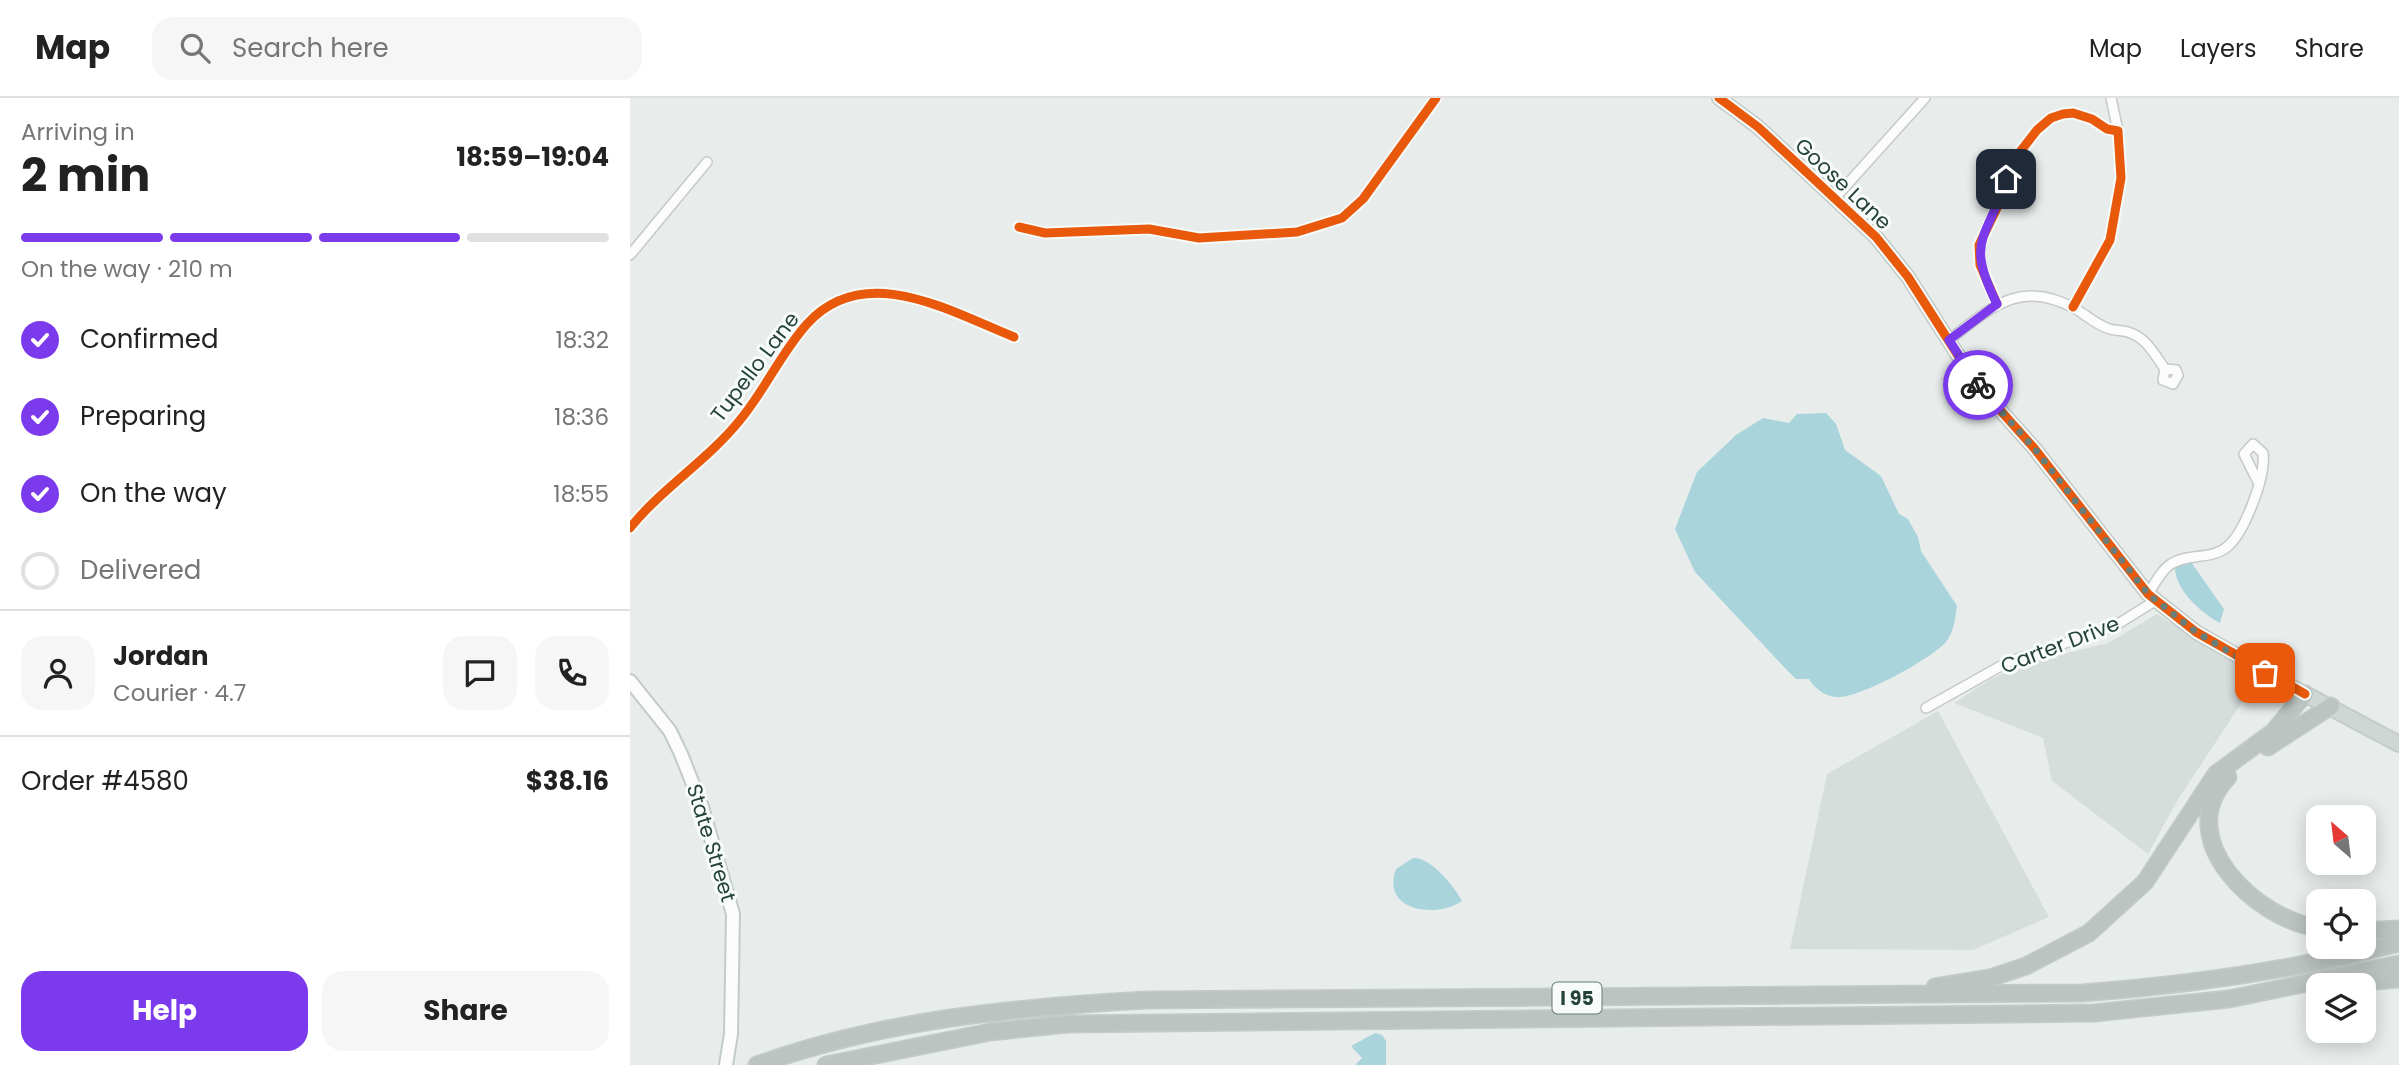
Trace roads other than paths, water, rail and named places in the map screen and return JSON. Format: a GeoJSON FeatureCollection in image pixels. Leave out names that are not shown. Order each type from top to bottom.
{"type":"FeatureCollection","features":[{"type":"Feature","properties":{"kind":"highway"},"geometry":{"type":"LineString","coordinates":[[1823,997],[1939,987],[1990,978],[2026,966],[2089,933],[2145,882],[2216,774],[2273,732],[2305,694]]}},
{"type":"Feature","properties":{"kind":"highway"},"geometry":{"type":"LineString","coordinates":[[2306,924],[2278,915],[2252,899],[2231,877],[2217,855],[2210,830],[2210,808],[2219,786],[2236,768],[2331,706]]}},
{"type":"Feature","properties":{"kind":"highway"},"geometry":{"type":"LineString","coordinates":[[2376,930],[2399,929]]}},
{"type":"Feature","properties":{"kind":"highway","name":"I 95"},"geometry":{"type":"LineString","coordinates":[[757,1065],[871,1033],[960,1016],[1048,1006],[1147,1000],[2082,993],[2187,985],[2299,967],[2399,943]]}},
{"type":"Feature","properties":{"kind":"highway","name":"I 95"},"geometry":{"type":"LineString","coordinates":[[826,1065],[900,1047],[990,1032],[1067,1024],[2094,1013],[2165,1007],[2282,990],[2399,964]]}},
{"type":"Feature","properties":{"kind":"highway"},"geometry":{"type":"LineString","coordinates":[[2376,981],[2399,979]]}},
{"type":"Feature","properties":{"kind":"highway"},"geometry":{"type":"LineString","coordinates":[[2282,990],[2306,987]]}},
{"type":"Feature","properties":{"kind":"main road","name":"Goose Lane"},"geometry":{"type":"LineString","coordinates":[[2305,694],[2399,744]]}},
{"type":"Feature","properties":{"kind":"street"},"geometry":{"type":"LineString","coordinates":[[1019,228],[1045,233],[1149,229],[1199,238],[1297,232],[1342,218],[1363,199],[1436,98]]}},
{"type":"Feature","properties":{"kind":"street","name":"Goose Lane"},"geometry":{"type":"LineString","coordinates":[[1719,98],[1758,127],[1876,237],[1900,267],[1975,382],[2034,448],[2152,597],[2196,632],[2305,694]]}},
{"type":"Feature","properties":{"kind":"street"},"geometry":{"type":"LineString","coordinates":[[1834,198],[1925,98]]}},
{"type":"Feature","properties":{"kind":"street"},"geometry":{"type":"LineString","coordinates":[[2073,307],[2112,231],[2121,178],[2118,131],[2111,98]]}},
{"type":"Feature","properties":{"kind":"street"},"geometry":{"type":"LineString","coordinates":[[1997,304],[1980,265],[1979,245],[1999,204],[2016,157],[2037,130],[2051,118],[2063,114],[2073,113],[2092,119],[2106,129],[2118,131]]}},
{"type":"Feature","properties":{"kind":"street"},"geometry":{"type":"LineString","coordinates":[[630,255],[707,162]]}},
{"type":"Feature","properties":{"kind":"street","name":"Tupello Lane"},"geometry":{"type":"LineString","coordinates":[[630,528],[740,421],[807,324],[840,300],[863,293],[903,294],[1014,337]]}},
{"type":"Feature","properties":{"kind":"street"},"geometry":{"type":"LineString","coordinates":[[1949,340],[1997,304],[2021,295],[2042,295],[2073,307],[2107,328],[2127,331],[2145,340],[2165,369]]}},
{"type":"Feature","properties":{"kind":"street"},"geometry":{"type":"LineString","coordinates":[[2152,597],[2169,565],[2184,557],[2215,553],[2228,547],[2259,484]]}},
{"type":"Feature","properties":{"kind":"street","name":"Carter Drive"},"geometry":{"type":"LineString","coordinates":[[1926,708],[2008,662],[2113,627],[2152,597]]}},
{"type":"Feature","properties":{"kind":"street","name":"State Street"},"geometry":{"type":"LineString","coordinates":[[630,681],[670,731],[681,754],[702,807],[733,914],[731,1034],[726,1065]]}},
{"type":"Feature","properties":{"kind":"water"},"geometry":{"type":"Polygon","coordinates":[[[1826,413],[1836,424],[1845,450],[1881,476],[1899,514],[1908,519],[1918,537],[1921,551],[1957,606],[1951,634],[1938,649],[1910,668],[1876,685],[1860,692],[1835,697],[1820,691],[1809,679],[1796,679],[1785,668],[1695,572],[1675,529],[1697,472],[1736,435],[1763,418],[1789,423],[1797,414],[1826,413]]]}},
{"type":"Feature","properties":{"kind":"water"},"geometry":{"type":"Polygon","coordinates":[[[2191,562],[2224,609],[2220,623],[2197,607],[2179,583],[2175,566],[2191,562]]]}},
{"type":"Feature","properties":{"kind":"water"},"geometry":{"type":"Polygon","coordinates":[[[1413,858],[1434,867],[1462,901],[1452,906],[1427,910],[1404,903],[1396,895],[1393,884],[1396,869],[1413,858]]]}},
{"type":"Feature","properties":{"kind":"water"},"geometry":{"type":"Polygon","coordinates":[[[1375,1033],[1382,1035],[1386,1041],[1386,1065],[1355,1065],[1362,1058],[1351,1046],[1375,1033]]]}}]}
